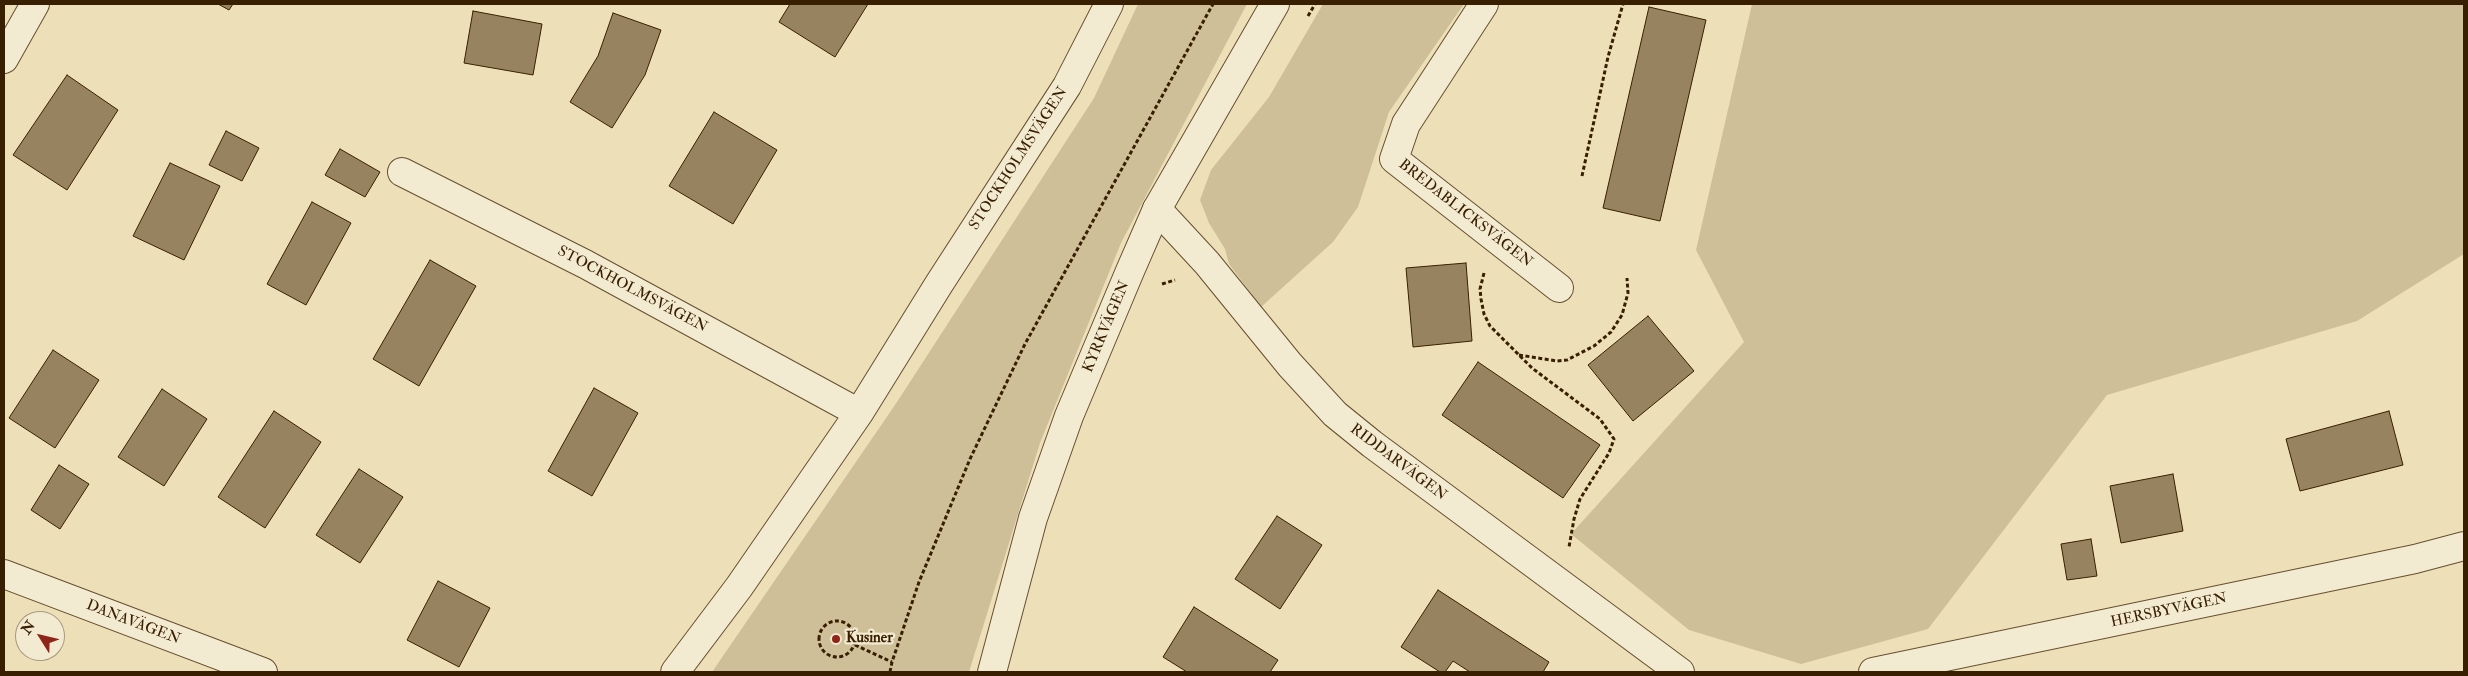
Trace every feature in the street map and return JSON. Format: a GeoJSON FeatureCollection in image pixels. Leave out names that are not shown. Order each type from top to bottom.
{"type":"FeatureCollection","features":[{"type":"Feature","properties":{"kind":"street"},"geometry":{"type":"LineString","coordinates":[[4,59],[35,4]]}},
{"type":"Feature","properties":{"kind":"street","name":"STOCKHOLMSVÄGEN"},"geometry":{"type":"LineString","coordinates":[[676,672],[739,587],[859,413],[939,284],[1067,86],[1109,4]]}},
{"type":"Feature","properties":{"kind":"street","name":"KYRKVÄGEN"},"geometry":{"type":"LineString","coordinates":[[992,672],[1033,518],[1069,416],[1157,210],[1275,4]]}},
{"type":"Feature","properties":{"kind":"street","name":"BREDABLICKSVÄGEN"},"geometry":{"type":"LineString","coordinates":[[1484,4],[1406,124],[1394,159],[1559,288]]}},
{"type":"Feature","properties":{"kind":"street","name":"STOCKHOLMSVÄGEN"},"geometry":{"type":"LineString","coordinates":[[402,172],[584,264],[859,413]]}},
{"type":"Feature","properties":{"kind":"street","name":"RIDDARVÄGEN"},"geometry":{"type":"LineString","coordinates":[[1157,210],[1207,263],[1290,364],[1335,414],[1372,444],[1680,672]]}},
{"type":"Feature","properties":{"kind":"street","name":"HERSBYVÄGEN"},"geometry":{"type":"LineString","coordinates":[[1873,672],[1942,666],[2415,559],[2464,546]]}},
{"type":"Feature","properties":{"kind":"street","name":"DANAVÄGEN"},"geometry":{"type":"LineString","coordinates":[[4,574],[263,672]]}},
{"type":"Feature","properties":{"kind":"path"},"geometry":{"type":"LineString","coordinates":[[890,672],[922,573],[970,459],[1025,344],[1212,4]]}},
{"type":"Feature","properties":{"kind":"path"},"geometry":{"type":"LineString","coordinates":[[1305,20],[1315,4]]}},
{"type":"Feature","properties":{"kind":"path"},"geometry":{"type":"LineString","coordinates":[[1582,176],[1608,57],[1623,4]]}},
{"type":"Feature","properties":{"kind":"path"},"geometry":{"type":"LineString","coordinates":[[1493,236],[1480,289],[1484,314],[1490,326],[1518,355],[1547,380],[1600,419],[1614,440],[1609,453],[1580,499],[1560,584]]}},
{"type":"Feature","properties":{"kind":"path"},"geometry":{"type":"LineString","coordinates":[[1159,286],[1174,280],[1192,281],[1207,263]]}},
{"type":"Feature","properties":{"kind":"path"},"geometry":{"type":"LineString","coordinates":[[1518,355],[1557,361],[1574,357],[1594,346],[1611,332],[1622,315],[1628,293],[1627,278]]}},
{"type":"Feature","properties":{"kind":"path"},"geometry":{"type":"LineString","coordinates":[[831,621],[845,622],[856,632],[856,645],[844,658],[827,655],[819,642],[820,629],[831,621]]}},
{"type":"Feature","properties":{"kind":"path"},"geometry":{"type":"LineString","coordinates":[[856,645],[892,662]]}},
{"type":"Feature","properties":{"kind":"shaded area"},"geometry":{"type":"Polygon","coordinates":[[[1138,4],[1247,4],[1121,243],[1040,443],[969,672],[712,672],[897,402],[1094,98],[1138,4]]]}},
{"type":"Feature","properties":{"kind":"shaded area"},"geometry":{"type":"Polygon","coordinates":[[[1323,4],[1464,4],[1389,112],[1358,207],[1333,242],[1261,307],[1229,264],[1225,249],[1209,223],[1200,200],[1211,170],[1269,97],[1323,4]]]}},
{"type":"Feature","properties":{"kind":"shaded area"},"geometry":{"type":"Polygon","coordinates":[[[1752,4],[2464,4],[2464,254],[2357,321],[2107,395],[1928,629],[1801,664],[1689,630],[1571,534],[1744,342],[1696,250],[1752,4]]]}},
{"type":"Feature","properties":{"kind":"building"},"geometry":{"type":"Polygon","coordinates":[[[218,4],[233,4],[229,10],[218,4]]]}},
{"type":"Feature","properties":{"kind":"building"},"geometry":{"type":"Polygon","coordinates":[[[790,4],[868,4],[835,57],[779,22],[790,4]]]}},
{"type":"Feature","properties":{"kind":"building"},"geometry":{"type":"Polygon","coordinates":[[[1649,7],[1706,20],[1660,221],[1603,208],[1649,7]]]}},
{"type":"Feature","properties":{"kind":"building"},"geometry":{"type":"Polygon","coordinates":[[[473,11],[542,24],[533,75],[464,63],[473,11]]]}},
{"type":"Feature","properties":{"kind":"building"},"geometry":{"type":"Polygon","coordinates":[[[613,13],[661,30],[645,75],[612,128],[570,102],[598,56],[613,13]]]}},
{"type":"Feature","properties":{"kind":"building"},"geometry":{"type":"Polygon","coordinates":[[[67,75],[118,110],[67,190],[13,155],[67,75]]]}},
{"type":"Feature","properties":{"kind":"building"},"geometry":{"type":"Polygon","coordinates":[[[714,112],[777,150],[733,224],[669,186],[714,112]]]}},
{"type":"Feature","properties":{"kind":"building"},"geometry":{"type":"Polygon","coordinates":[[[226,131],[259,148],[242,181],[209,165],[226,131]]]}},
{"type":"Feature","properties":{"kind":"building"},"geometry":{"type":"Polygon","coordinates":[[[340,149],[380,172],[365,197],[325,175],[340,149]]]}},
{"type":"Feature","properties":{"kind":"building"},"geometry":{"type":"Polygon","coordinates":[[[170,163],[220,186],[184,260],[133,236],[170,163]]]}},
{"type":"Feature","properties":{"kind":"building"},"geometry":{"type":"Polygon","coordinates":[[[312,202],[351,223],[306,305],[267,284],[312,202]]]}},
{"type":"Feature","properties":{"kind":"building"},"geometry":{"type":"Polygon","coordinates":[[[430,260],[476,286],[419,386],[373,359],[430,260]]]}},
{"type":"Feature","properties":{"kind":"building"},"geometry":{"type":"Polygon","coordinates":[[[1466,263],[1472,341],[1413,347],[1406,268],[1466,263]]]}},
{"type":"Feature","properties":{"kind":"building"},"geometry":{"type":"Polygon","coordinates":[[[1648,316],[1694,371],[1633,421],[1588,365],[1648,316]]]}},
{"type":"Feature","properties":{"kind":"building"},"geometry":{"type":"Polygon","coordinates":[[[53,350],[99,380],[55,448],[9,418],[53,350]]]}},
{"type":"Feature","properties":{"kind":"building"},"geometry":{"type":"Polygon","coordinates":[[[1478,362],[1600,445],[1563,498],[1442,415],[1478,362]]]}},
{"type":"Feature","properties":{"kind":"building"},"geometry":{"type":"Polygon","coordinates":[[[594,388],[638,413],[592,496],[548,471],[594,388]]]}},
{"type":"Feature","properties":{"kind":"building"},"geometry":{"type":"Polygon","coordinates":[[[162,389],[207,419],[164,486],[118,457],[162,389]]]}},
{"type":"Feature","properties":{"kind":"building"},"geometry":{"type":"Polygon","coordinates":[[[274,411],[321,442],[265,528],[218,497],[274,411]]]}},
{"type":"Feature","properties":{"kind":"building"},"geometry":{"type":"Polygon","coordinates":[[[2389,411],[2403,465],[2300,491],[2286,439],[2389,411]]]}},
{"type":"Feature","properties":{"kind":"building"},"geometry":{"type":"Polygon","coordinates":[[[59,465],[89,484],[60,529],[31,510],[59,465]]]}},
{"type":"Feature","properties":{"kind":"building"},"geometry":{"type":"Polygon","coordinates":[[[359,469],[403,497],[360,563],[316,535],[359,469]]]}},
{"type":"Feature","properties":{"kind":"building"},"geometry":{"type":"Polygon","coordinates":[[[2173,474],[2183,531],[2121,543],[2110,486],[2173,474]]]}},
{"type":"Feature","properties":{"kind":"building"},"geometry":{"type":"Polygon","coordinates":[[[1277,516],[1322,545],[1280,609],[1235,579],[1277,516]]]}},
{"type":"Feature","properties":{"kind":"building"},"geometry":{"type":"Polygon","coordinates":[[[2091,539],[2097,576],[2067,580],[2061,544],[2091,539]]]}},
{"type":"Feature","properties":{"kind":"building"},"geometry":{"type":"Polygon","coordinates":[[[438,581],[490,608],[459,667],[407,640],[438,581]]]}},
{"type":"Feature","properties":{"kind":"building"},"geometry":{"type":"Polygon","coordinates":[[[1438,590],[1549,662],[1543,672],[1470,672],[1453,661],[1445,672],[1440,672],[1401,647],[1438,590]]]}},
{"type":"Feature","properties":{"kind":"building"},"geometry":{"type":"Polygon","coordinates":[[[1194,607],[1278,660],[1270,672],[1187,672],[1163,657],[1194,607]]]}},
{"type":"Feature","properties":{"kind":"place","name":"Kusiner"},"geometry":{"type":"Point","coordinates":[836,639]}}]}
